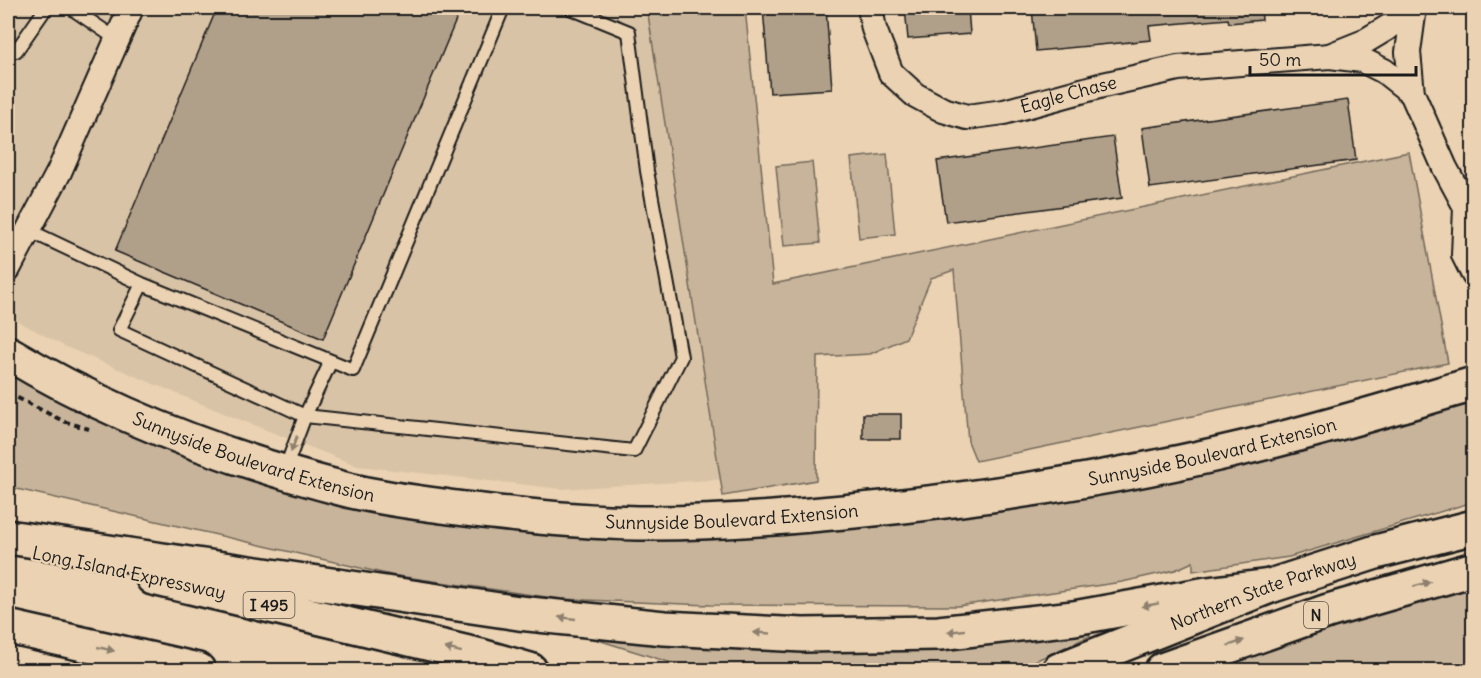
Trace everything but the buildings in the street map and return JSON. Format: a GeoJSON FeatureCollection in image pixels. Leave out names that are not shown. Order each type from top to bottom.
{"type":"FeatureCollection","features":[{"type":"Feature","properties":{"kind":"main road","name":"Sunnyside Boulevard Extension"},"geometry":{"type":"LineString","coordinates":[[8,353],[34,369],[128,415],[223,452],[347,490],[404,501],[478,511],[638,523],[729,521],[961,500],[1148,468],[1276,440],[1473,384]]}},
{"type":"Feature","properties":{"kind":"main road","name":"Northern State Parkway"},"geometry":{"type":"LineString","coordinates":[[1059,670],[1269,586],[1376,552],[1473,527]]}},
{"type":"Feature","properties":{"kind":"main road"},"geometry":{"type":"LineString","coordinates":[[8,537],[519,613],[664,628],[803,635],[939,633],[1074,618],[1207,594],[1269,586]]}},
{"type":"Feature","properties":{"kind":"main road","name":"Long Island Expressway"},"geometry":{"type":"LineString","coordinates":[[8,547],[184,585],[481,656],[530,670]]}},
{"type":"Feature","properties":{"kind":"main road","name":"N"},"geometry":{"type":"LineString","coordinates":[[1162,670],[1328,611],[1473,569]]}},
{"type":"Feature","properties":{"kind":"main road"},"geometry":{"type":"LineString","coordinates":[[8,627],[198,670]]}},
{"type":"Feature","properties":{"kind":"main road"},"geometry":{"type":"LineString","coordinates":[[8,642],[101,670]]}},
{"type":"Feature","properties":{"kind":"street"},"geometry":{"type":"LineString","coordinates":[[8,268],[59,172],[131,8]]}},
{"type":"Feature","properties":{"kind":"street","name":"Eagle Chase"},"geometry":{"type":"LineString","coordinates":[[870,8],[874,29],[891,73],[915,94],[943,110],[967,117],[1004,112],[1103,85],[1178,68],[1330,56],[1362,60],[1384,71],[1412,93]]}},
{"type":"Feature","properties":{"kind":"street","name":"Eagle Chase"},"geometry":{"type":"LineString","coordinates":[[1330,56],[1362,43],[1413,10]]}},
{"type":"Feature","properties":{"kind":"street","name":"Eagle Chase"},"geometry":{"type":"LineString","coordinates":[[1413,10],[1408,52],[1412,93],[1445,168],[1470,210],[1464,255],[1473,275]]}},
{"type":"Feature","properties":{"kind":"lane"},"geometry":{"type":"LineString","coordinates":[[8,45],[16,51],[46,8]]}},
{"type":"Feature","properties":{"kind":"lane"},"geometry":{"type":"LineString","coordinates":[[71,8],[118,40]]}},
{"type":"Feature","properties":{"kind":"lane"},"geometry":{"type":"LineString","coordinates":[[28,230],[142,284],[353,370],[503,8]]}},
{"type":"Feature","properties":{"kind":"lane"},"geometry":{"type":"LineString","coordinates":[[570,8],[629,32]]}},
{"type":"Feature","properties":{"kind":"lane"},"geometry":{"type":"LineString","coordinates":[[142,284],[119,330],[304,416],[634,451],[681,357],[647,171],[629,32],[595,8]]}},
{"type":"Feature","properties":{"kind":"lane"},"geometry":{"type":"LineString","coordinates":[[284,472],[304,416],[331,361]]}},
{"type":"Feature","properties":{"kind":"shaded area"},"geometry":{"type":"Polygon","coordinates":[[[8,8],[680,8],[745,478],[562,489],[358,466],[228,415],[66,347],[8,316],[8,8]]]}},
{"type":"Feature","properties":{"kind":"shaded area"},"geometry":{"type":"Polygon","coordinates":[[[647,8],[745,8],[773,284],[1409,152],[1448,363],[976,461],[968,441],[954,270],[931,278],[906,338],[870,354],[817,357],[816,480],[723,496],[647,8]]]}},
{"type":"Feature","properties":{"kind":"shaded area"},"geometry":{"type":"Polygon","coordinates":[[[887,154],[895,234],[859,238],[851,158],[887,154]]]}},
{"type":"Feature","properties":{"kind":"shaded area"},"geometry":{"type":"Polygon","coordinates":[[[812,162],[820,243],[784,246],[776,166],[812,162]]]}},
{"type":"Feature","properties":{"kind":"shaded area"},"geometry":{"type":"Polygon","coordinates":[[[8,371],[356,505],[466,526],[632,538],[751,534],[937,520],[1111,492],[1256,464],[1473,401],[1473,502],[1289,557],[1193,571],[1193,562],[1175,570],[1122,582],[958,606],[710,605],[561,599],[391,575],[8,487],[8,371]]]}},
{"type":"Feature","properties":{"kind":"shaded area"},"geometry":{"type":"Polygon","coordinates":[[[1473,586],[1473,670],[1208,670],[1354,621],[1473,586]]]}},
{"type":"Feature","properties":{"kind":"shaded area"},"geometry":{"type":"Polygon","coordinates":[[[1085,624],[1090,636],[1015,670],[694,670],[550,625],[1085,624]]]}}]}
